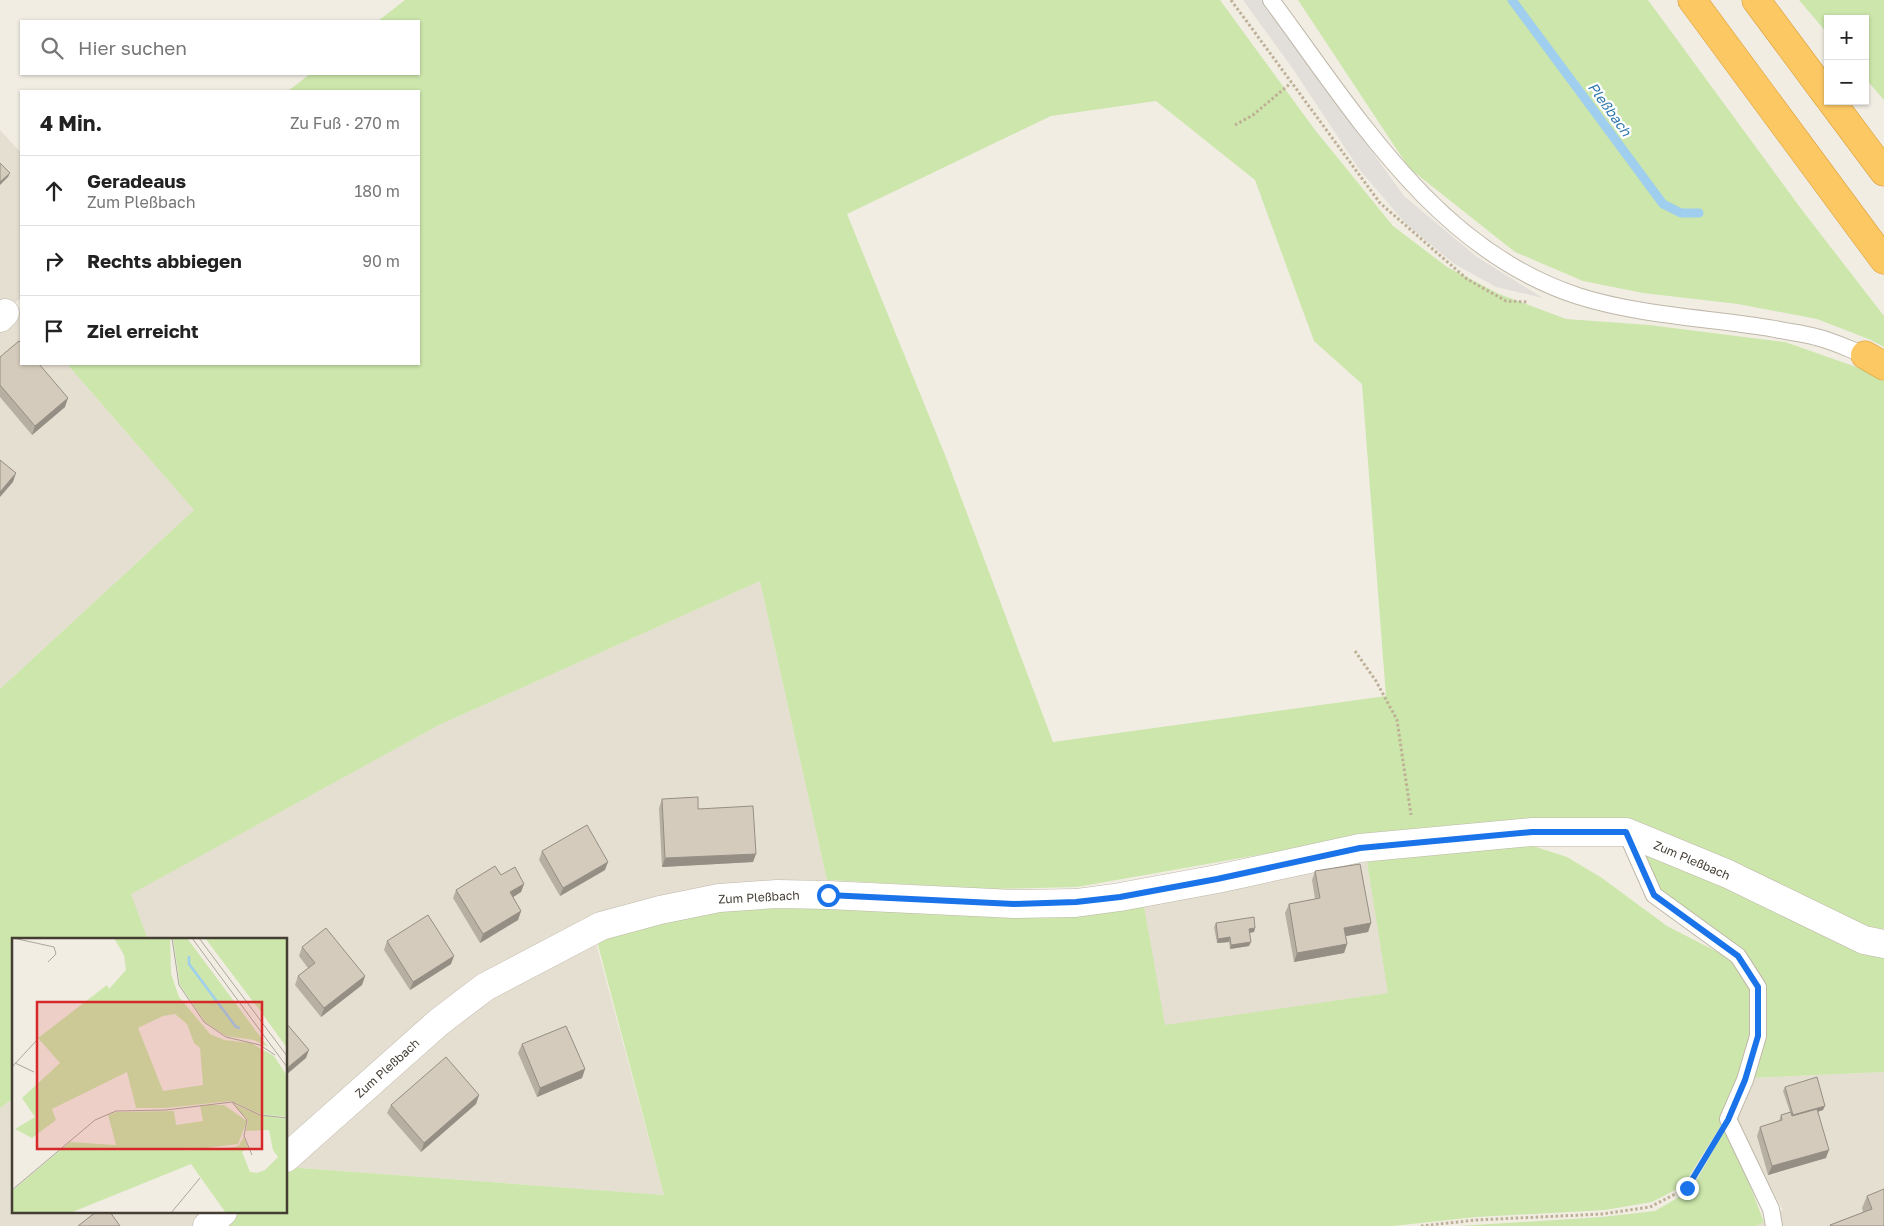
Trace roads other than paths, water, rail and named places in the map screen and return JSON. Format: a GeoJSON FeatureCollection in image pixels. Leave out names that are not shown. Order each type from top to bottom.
{"type":"FeatureCollection","features":[{"type":"Feature","properties":{"kind":"highway"},"geometry":{"type":"LineString","coordinates":[[1692,0],[1884,260]]}},
{"type":"Feature","properties":{"kind":"highway"},"geometry":{"type":"LineString","coordinates":[[1756,0],[1824,91]]}},
{"type":"Feature","properties":{"kind":"highway"},"geometry":{"type":"LineString","coordinates":[[1834,105],[1884,172]]}},
{"type":"Feature","properties":{"kind":"street","name":"Zum Pleßbach"},"geometry":{"type":"LineString","coordinates":[[288,1156],[439,1022],[485,987],[601,926],[660,910],[719,898],[777,894],[1004,903],[1076,902],[1120,897],[1217,879],[1360,848],[1532,832],[1626,832],[1728,874],[1864,940],[1884,944]]}},
{"type":"Feature","properties":{"kind":"street"},"geometry":{"type":"LineString","coordinates":[[207,1226],[221,1214]]}},
{"type":"Feature","properties":{"kind":"lane"},"geometry":{"type":"LineString","coordinates":[[1271,0],[1393,165],[1449,220],[1510,266],[1578,296],[1647,312],[1731,322],[1816,336],[1875,361]]}},
{"type":"Feature","properties":{"kind":"lane"},"geometry":{"type":"LineString","coordinates":[[1626,832],[1654,895],[1738,956],[1758,987],[1758,1036],[1745,1080],[1728,1120],[1771,1209],[1774,1226]]}},
{"type":"Feature","properties":{"kind":"waterway","name":"Pleßbach"},"geometry":{"type":"LineString","coordinates":[[1512,0],[1663,204],[1681,213],[1699,213]]}}]}
